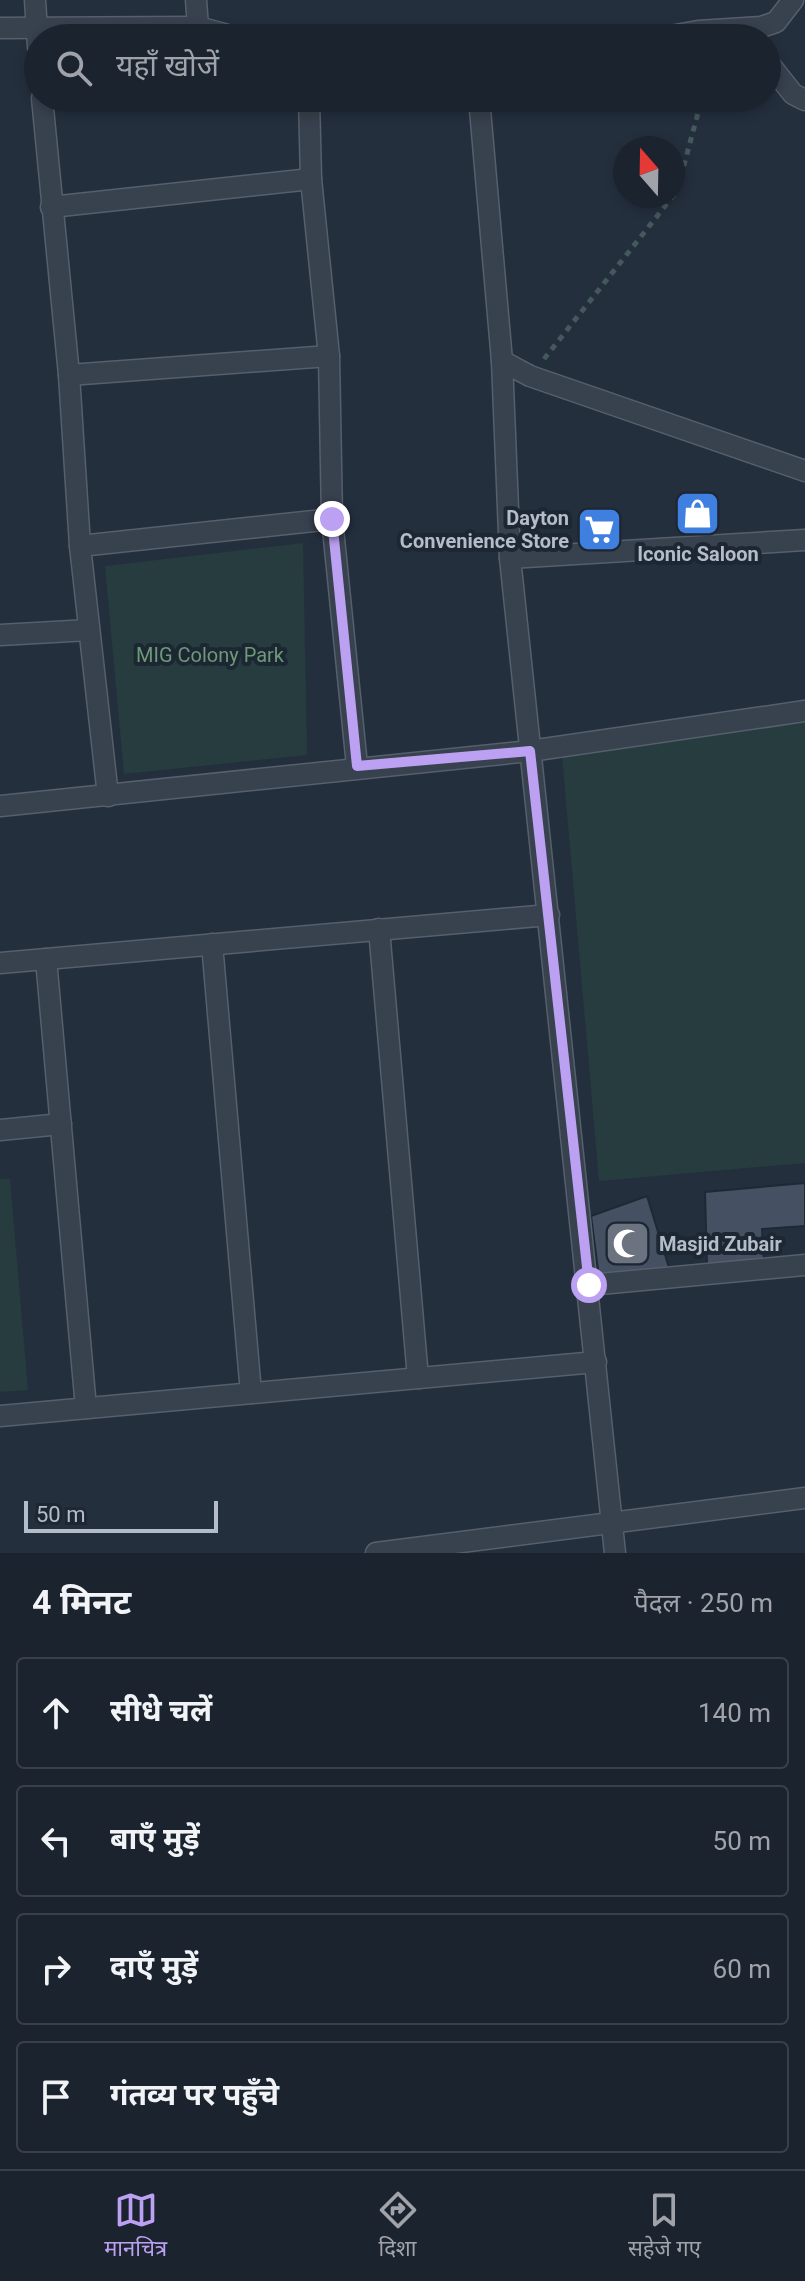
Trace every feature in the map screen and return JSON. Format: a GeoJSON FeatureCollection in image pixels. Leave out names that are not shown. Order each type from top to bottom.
{"type":"FeatureCollection","features":[{"type":"Feature","properties":{"kind":"street"},"geometry":{"type":"LineString","coordinates":[[35,0],[36,24]]}},
{"type":"Feature","properties":{"kind":"street"},"geometry":{"type":"LineString","coordinates":[[196,0],[198,24]]}},
{"type":"Feature","properties":{"kind":"street"},"geometry":{"type":"LineString","coordinates":[[771,24],[793,0]]}},
{"type":"Feature","properties":{"kind":"street"},"geometry":{"type":"LineString","coordinates":[[0,28],[24,34]]}},
{"type":"Feature","properties":{"kind":"street"},"geometry":{"type":"LineString","coordinates":[[781,79],[793,94],[805,100]]}},
{"type":"Feature","properties":{"kind":"street"},"geometry":{"type":"LineString","coordinates":[[43,112],[69,375],[80,546],[108,796]]}},
{"type":"Feature","properties":{"kind":"street"},"geometry":{"type":"LineString","coordinates":[[309,112],[311,179],[329,356],[332,519],[357,766]]}},
{"type":"Feature","properties":{"kind":"street"},"geometry":{"type":"LineString","coordinates":[[480,112],[502,361],[510,558],[615,1553]]}},
{"type":"Feature","properties":{"kind":"street"},"geometry":{"type":"LineString","coordinates":[[51,207],[311,179]]}},
{"type":"Feature","properties":{"kind":"street"},"geometry":{"type":"LineString","coordinates":[[69,375],[329,356]]}},
{"type":"Feature","properties":{"kind":"street"},"geometry":{"type":"LineString","coordinates":[[502,361],[530,376],[805,471]]}},
{"type":"Feature","properties":{"kind":"street"},"geometry":{"type":"LineString","coordinates":[[80,546],[332,519]]}},
{"type":"Feature","properties":{"kind":"street"},"geometry":{"type":"LineString","coordinates":[[510,558],[805,540]]}},
{"type":"Feature","properties":{"kind":"street"},"geometry":{"type":"LineString","coordinates":[[0,635],[89,630]]}},
{"type":"Feature","properties":{"kind":"street"},"geometry":{"type":"LineString","coordinates":[[0,806],[357,766],[530,751],[805,711]]}},
{"type":"Feature","properties":{"kind":"street"},"geometry":{"type":"LineString","coordinates":[[0,963],[549,915]]}},
{"type":"Feature","properties":{"kind":"street"},"geometry":{"type":"LineString","coordinates":[[379,929],[418,1378]]}},
{"type":"Feature","properties":{"kind":"street"},"geometry":{"type":"LineString","coordinates":[[212,944],[251,1393]]}},
{"type":"Feature","properties":{"kind":"street"},"geometry":{"type":"LineString","coordinates":[[46,959],[86,1408]]}},
{"type":"Feature","properties":{"kind":"street"},"geometry":{"type":"LineString","coordinates":[[0,1130],[61,1124]]}},
{"type":"Feature","properties":{"kind":"street"},"geometry":{"type":"LineString","coordinates":[[589,1285],[805,1265]]}},
{"type":"Feature","properties":{"kind":"street"},"geometry":{"type":"LineString","coordinates":[[0,1416],[596,1362]]}},
{"type":"Feature","properties":{"kind":"street"},"geometry":{"type":"LineString","coordinates":[[376,1553],[440,1550],[805,1498]]}},
{"type":"Feature","properties":{"kind":"path"},"geometry":{"type":"LineString","coordinates":[[530,376],[677,191],[698,112]]}},
{"type":"Feature","properties":{"kind":"green space","name":"MIG Colony Park"},"geometry":{"type":"Polygon","coordinates":[[[303,543],[307,755],[124,774],[105,566],[303,543]]]}},
{"type":"Feature","properties":{"kind":"green space"},"geometry":{"type":"Polygon","coordinates":[[[805,722],[805,1163],[599,1181],[561,744],[805,722]]]}},
{"type":"Feature","properties":{"kind":"green space"},"geometry":{"type":"Polygon","coordinates":[[[0,1179],[10,1179],[28,1390],[0,1392],[0,1179]]]}},
{"type":"Feature","properties":{"kind":"building"},"geometry":{"type":"Polygon","coordinates":[[[805,1183],[805,1226],[762,1229],[764,1261],[707,1266],[705,1192],[805,1183]]]}},
{"type":"Feature","properties":{"kind":"building","name":"Masjid Zubair"},"geometry":{"type":"Polygon","coordinates":[[[647,1196],[670,1271],[599,1277],[591,1216],[647,1196]]]}},
{"type":"Feature","properties":{"kind":"place","name":"Iconic Saloon"},"geometry":{"type":"Point","coordinates":[698,514]}},
{"type":"Feature","properties":{"kind":"place","name":"Dayton Convenience Store"},"geometry":{"type":"Point","coordinates":[600,530]}},
{"type":"Feature","properties":{"kind":"place","name":"Masjid Zubair"},"geometry":{"type":"Point","coordinates":[628,1244]}},
{"type":"Feature","properties":{"kind":"route"},"geometry":{"type":"LineString","coordinates":[[332,519],[357,766],[530,751],[589,1285]]}}]}
